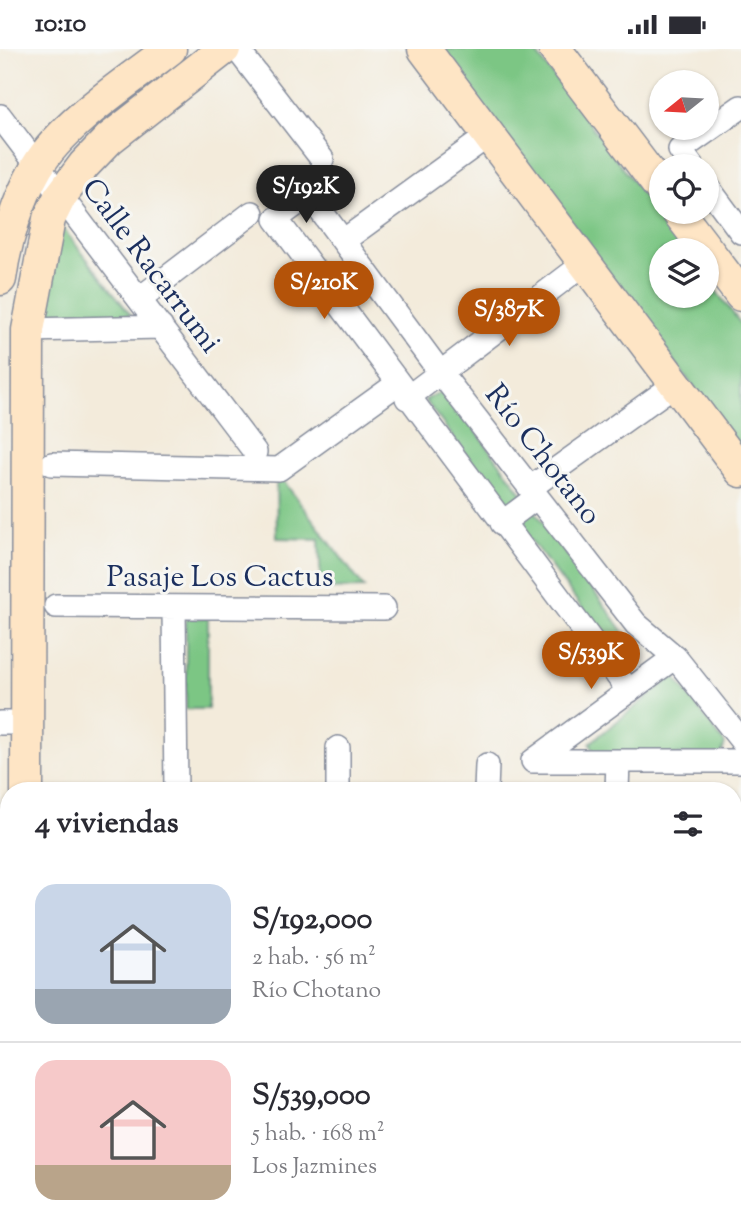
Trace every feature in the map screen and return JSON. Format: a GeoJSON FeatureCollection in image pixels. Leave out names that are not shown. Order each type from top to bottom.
{"type":"FeatureCollection","features":[{"type":"Feature","properties":{"kind":"main road"},"geometry":{"type":"LineString","coordinates":[[0,279],[11,228],[38,166],[89,113],[170,49]]}},
{"type":"Feature","properties":{"kind":"main road"},"geometry":{"type":"LineString","coordinates":[[25,782],[14,723],[13,396],[29,330],[49,219],[60,197],[84,165],[109,139],[224,49]]}},
{"type":"Feature","properties":{"kind":"main road"},"geometry":{"type":"LineString","coordinates":[[424,49],[741,471]]}},
{"type":"Feature","properties":{"kind":"main road"},"geometry":{"type":"LineString","coordinates":[[555,49],[649,173]]}},
{"type":"Feature","properties":{"kind":"main road"},"geometry":{"type":"LineString","coordinates":[[146,68],[165,93]]}},
{"type":"Feature","properties":{"kind":"main road"},"geometry":{"type":"LineString","coordinates":[[687,224],[698,238]]}},
{"type":"Feature","properties":{"kind":"main road"},"geometry":{"type":"LineString","coordinates":[[719,266],[741,295]]}},
{"type":"Feature","properties":{"kind":"street"},"geometry":{"type":"LineString","coordinates":[[237,49],[322,159]]}},
{"type":"Feature","properties":{"kind":"street"},"geometry":{"type":"LineString","coordinates":[[683,154],[680,150],[741,107]]}},
{"type":"Feature","properties":{"kind":"street","name":"Calle Racarrumi"},"geometry":{"type":"LineString","coordinates":[[0,116],[255,452]]}},
{"type":"Feature","properties":{"kind":"street"},"geometry":{"type":"LineString","coordinates":[[343,241],[489,135]]}},
{"type":"Feature","properties":{"kind":"street","name":"Río Chotano"},"geometry":{"type":"LineString","coordinates":[[629,691],[402,391],[276,219],[309,195],[440,372],[636,624],[675,657],[738,729]]}},
{"type":"Feature","properties":{"kind":"street"},"geometry":{"type":"LineString","coordinates":[[719,202],[741,232]]}},
{"type":"Feature","properties":{"kind":"street"},"geometry":{"type":"LineString","coordinates":[[139,299],[252,213]]}},
{"type":"Feature","properties":{"kind":"street"},"geometry":{"type":"LineString","coordinates":[[52,464],[279,469],[402,391],[440,372],[584,263]]}},
{"type":"Feature","properties":{"kind":"street"},"geometry":{"type":"LineString","coordinates":[[29,330],[161,327]]}},
{"type":"Feature","properties":{"kind":"street"},"geometry":{"type":"LineString","coordinates":[[502,523],[534,493],[674,385]]}},
{"type":"Feature","properties":{"kind":"street","name":"Pasaje Los Cactus"},"geometry":{"type":"LineString","coordinates":[[56,606],[384,608]]}},
{"type":"Feature","properties":{"kind":"street"},"geometry":{"type":"LineString","coordinates":[[174,607],[176,782]]}},
{"type":"Feature","properties":{"kind":"street"},"geometry":{"type":"LineString","coordinates":[[675,657],[533,761],[741,761]]}},
{"type":"Feature","properties":{"kind":"street"},"geometry":{"type":"LineString","coordinates":[[338,748],[338,782]]}},
{"type":"Feature","properties":{"kind":"street"},"geometry":{"type":"LineString","coordinates":[[617,782],[618,761]]}},
{"type":"Feature","properties":{"kind":"street"},"geometry":{"type":"LineString","coordinates":[[486,782],[487,765]]}},
{"type":"Feature","properties":{"kind":"green space"},"geometry":{"type":"Polygon","coordinates":[[[440,49],[533,49],[649,202],[649,224],[665,224],[676,238],[649,238],[649,308],[719,308],[719,295],[741,324],[741,450],[440,49]]]}},
{"type":"Feature","properties":{"kind":"green space"},"geometry":{"type":"Polygon","coordinates":[[[61,226],[131,315],[45,316],[61,226]]]}},
{"type":"Feature","properties":{"kind":"green space"},"geometry":{"type":"Polygon","coordinates":[[[446,390],[635,647],[620,658],[425,400],[446,390]]]}},
{"type":"Feature","properties":{"kind":"green space"},"geometry":{"type":"Polygon","coordinates":[[[276,471],[364,588],[321,589],[319,539],[277,538],[276,471]]]}},
{"type":"Feature","properties":{"kind":"green space"},"geometry":{"type":"Polygon","coordinates":[[[186,618],[208,618],[208,709],[186,709],[186,618]]]}},
{"type":"Feature","properties":{"kind":"green space"},"geometry":{"type":"Polygon","coordinates":[[[674,676],[725,744],[721,755],[594,754],[590,743],[674,676]]]}}]}
